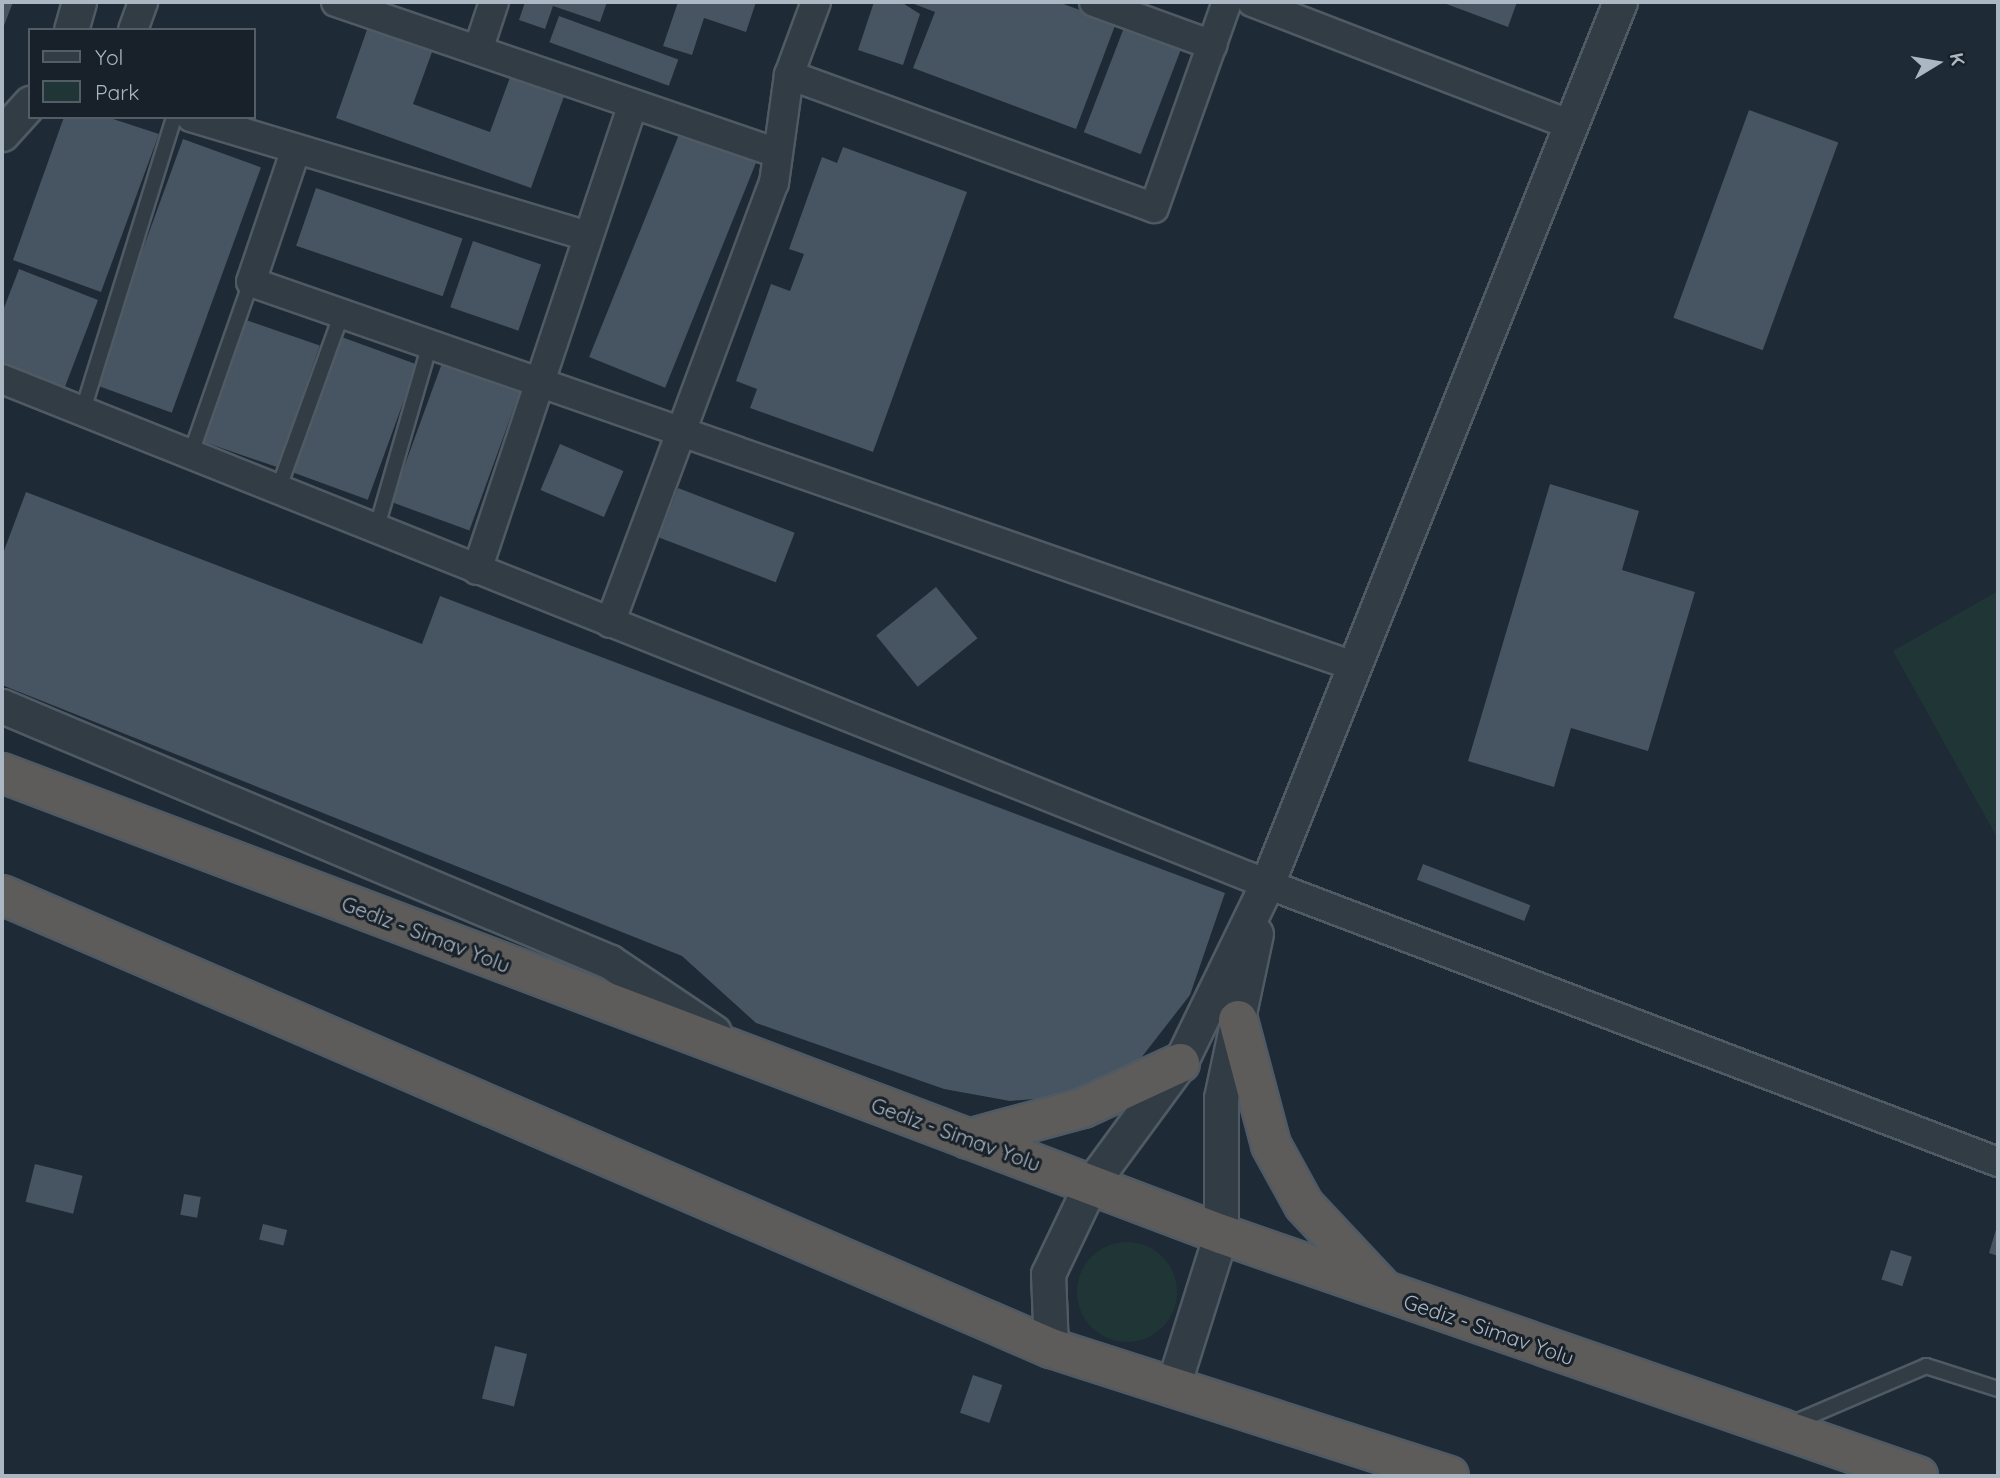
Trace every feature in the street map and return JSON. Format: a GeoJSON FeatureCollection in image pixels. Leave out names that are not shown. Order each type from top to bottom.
{"type":"FeatureCollection","features":[{"type":"Feature","properties":{"kind":"highway","name":"Gediz - Simav Yolu"},"geometry":{"type":"LineString","coordinates":[[2,773],[1222,1234],[1387,1294],[1917,1476]]}},
{"type":"Feature","properties":{"kind":"highway"},"geometry":{"type":"LineString","coordinates":[[2,895],[1051,1348],[1449,1476]]}},
{"type":"Feature","properties":{"kind":"highway"},"geometry":{"type":"LineString","coordinates":[[1238,1020],[1271,1145],[1304,1205],[1387,1294]]}},
{"type":"Feature","properties":{"kind":"highway"},"geometry":{"type":"LineString","coordinates":[[968,1139],[1083,1108],[1180,1063]]}},
{"type":"Feature","properties":{"kind":"street"},"geometry":{"type":"LineString","coordinates":[[72,28],[79,2]]}},
{"type":"Feature","properties":{"kind":"street"},"geometry":{"type":"LineString","coordinates":[[134,28],[143,2]]}},
{"type":"Feature","properties":{"kind":"street"},"geometry":{"type":"LineString","coordinates":[[336,2],[775,152]]}},
{"type":"Feature","properties":{"kind":"street"},"geometry":{"type":"LineString","coordinates":[[478,50],[494,2]]}},
{"type":"Feature","properties":{"kind":"street"},"geometry":{"type":"LineString","coordinates":[[610,623],[774,183],[775,152],[789,75],[816,2]]}},
{"type":"Feature","properties":{"kind":"street"},"geometry":{"type":"LineString","coordinates":[[1094,2],[1212,45]]}},
{"type":"Feature","properties":{"kind":"street"},"geometry":{"type":"LineString","coordinates":[[789,75],[1154,208],[1227,2]]}},
{"type":"Feature","properties":{"kind":"street"},"geometry":{"type":"LineString","coordinates":[[1252,2],[1571,125]]}},
{"type":"Feature","properties":{"kind":"street"},"geometry":{"type":"LineString","coordinates":[[1051,1348],[1048,1274],[1091,1184],[1180,1063],[1267,884],[1620,2]]}},
{"type":"Feature","properties":{"kind":"street"},"geometry":{"type":"LineString","coordinates":[[477,570],[633,103]]}},
{"type":"Feature","properties":{"kind":"street"},"geometry":{"type":"LineString","coordinates":[[2,134],[28,105]]}},
{"type":"Feature","properties":{"kind":"street"},"geometry":{"type":"LineString","coordinates":[[198,119],[588,236]]}},
{"type":"Feature","properties":{"kind":"street"},"geometry":{"type":"LineString","coordinates":[[296,149],[251,282],[1354,666]]}},
{"type":"Feature","properties":{"kind":"street"},"geometry":{"type":"LineString","coordinates":[[2,379],[1267,884],[1998,1163]]}},
{"type":"Feature","properties":{"kind":"street"},"geometry":{"type":"LineString","coordinates":[[2,706],[610,962],[754,1059]]}},
{"type":"Feature","properties":{"kind":"street"},"geometry":{"type":"LineString","coordinates":[[1172,1389],[1222,1234],[1222,1098],[1267,884]]}},
{"type":"Feature","properties":{"kind":"lane"},"geometry":{"type":"LineString","coordinates":[[82,413],[173,119]]}},
{"type":"Feature","properties":{"kind":"lane"},"geometry":{"type":"LineString","coordinates":[[190,456],[251,282]]}},
{"type":"Feature","properties":{"kind":"lane"},"geometry":{"type":"LineString","coordinates":[[278,491],[342,313]]}},
{"type":"Feature","properties":{"kind":"lane"},"geometry":{"type":"LineString","coordinates":[[376,530],[430,344]]}},
{"type":"Feature","properties":{"kind":"lane"},"geometry":{"type":"LineString","coordinates":[[1780,1429],[1926,1366],[1998,1389]]}},
{"type":"Feature","properties":{"kind":"green space"},"geometry":{"type":"Polygon","coordinates":[[[1998,591],[1998,839],[1893,651],[1998,591]]]}},
{"type":"Feature","properties":{"kind":"green space"},"geometry":{"type":"Polygon","coordinates":[[[1127,1242],[1146,1246],[1162,1257],[1173,1273],[1177,1292],[1173,1311],[1162,1327],[1146,1338],[1127,1342],[1108,1338],[1092,1327],[1081,1311],[1077,1292],[1081,1273],[1092,1257],[1108,1246],[1127,1242]]]}},
{"type":"Feature","properties":{"kind":"building"},"geometry":{"type":"Polygon","coordinates":[[[2,2],[13,2],[2,31],[2,2]]]}},
{"type":"Feature","properties":{"kind":"building"},"geometry":{"type":"Polygon","coordinates":[[[525,2],[607,2],[600,22],[553,6],[545,29],[519,20],[525,2]]]}},
{"type":"Feature","properties":{"kind":"building"},"geometry":{"type":"Polygon","coordinates":[[[678,2],[756,2],[746,32],[704,18],[692,55],[663,46],[678,2]]]}},
{"type":"Feature","properties":{"kind":"building"},"geometry":{"type":"Polygon","coordinates":[[[874,2],[901,2],[920,14],[903,65],[858,50],[874,2]]]}},
{"type":"Feature","properties":{"kind":"building"},"geometry":{"type":"Polygon","coordinates":[[[909,2],[1058,2],[1116,23],[1076,129],[913,68],[935,12],[909,2]]]}},
{"type":"Feature","properties":{"kind":"building"},"geometry":{"type":"Polygon","coordinates":[[[1441,2],[1517,2],[1508,27],[1441,2]]]}},
{"type":"Feature","properties":{"kind":"building"},"geometry":{"type":"Polygon","coordinates":[[[559,16],[678,59],[669,86],[549,42],[559,16]]]}},
{"type":"Feature","properties":{"kind":"building"},"geometry":{"type":"Polygon","coordinates":[[[370,21],[435,44],[413,104],[490,132],[513,69],[567,88],[531,188],[336,118],[370,21]]]}},
{"type":"Feature","properties":{"kind":"building"},"geometry":{"type":"Polygon","coordinates":[[[1125,25],[1182,47],[1141,154],[1084,132],[1125,25]]]}},
{"type":"Feature","properties":{"kind":"building"},"geometry":{"type":"Polygon","coordinates":[[[1749,110],[1838,142],[1763,350],[1673,318],[1749,110]]]}},
{"type":"Feature","properties":{"kind":"building"},"geometry":{"type":"Polygon","coordinates":[[[63,119],[113,119],[159,134],[101,292],[13,260],[63,119]]]}},
{"type":"Feature","properties":{"kind":"building"},"geometry":{"type":"Polygon","coordinates":[[[682,127],[758,158],[665,388],[589,357],[682,127]]]}},
{"type":"Feature","properties":{"kind":"building"},"geometry":{"type":"Polygon","coordinates":[[[183,139],[261,167],[172,413],[94,384],[183,139]]]}},
{"type":"Feature","properties":{"kind":"building"},"geometry":{"type":"Polygon","coordinates":[[[843,147],[967,192],[873,452],[750,408],[757,389],[736,381],[771,284],[790,291],[804,254],[789,249],[822,157],[837,163],[843,147]]]}},
{"type":"Feature","properties":{"kind":"building"},"geometry":{"type":"Polygon","coordinates":[[[316,188],[463,238],[443,296],[296,246],[316,188]]]}},
{"type":"Feature","properties":{"kind":"building"},"geometry":{"type":"Polygon","coordinates":[[[473,241],[541,264],[518,331],[450,307],[473,241]]]}},
{"type":"Feature","properties":{"kind":"building"},"geometry":{"type":"Polygon","coordinates":[[[19,269],[98,300],[63,392],[2,368],[2,313],[19,269]]]}},
{"type":"Feature","properties":{"kind":"building"},"geometry":{"type":"Polygon","coordinates":[[[246,320],[320,345],[278,467],[204,442],[246,320]]]}},
{"type":"Feature","properties":{"kind":"building"},"geometry":{"type":"Polygon","coordinates":[[[339,336],[417,364],[368,500],[290,471],[339,336]]]}},
{"type":"Feature","properties":{"kind":"building"},"geometry":{"type":"Polygon","coordinates":[[[442,363],[520,391],[469,530],[391,502],[442,363]]]}},
{"type":"Feature","properties":{"kind":"building"},"geometry":{"type":"Polygon","coordinates":[[[560,444],[624,471],[604,517],[540,490],[560,444]]]}},
{"type":"Feature","properties":{"kind":"building"},"geometry":{"type":"Polygon","coordinates":[[[1550,484],[1639,511],[1622,570],[1695,592],[1648,751],[1571,728],[1554,787],[1468,761],[1550,484]]]}},
{"type":"Feature","properties":{"kind":"building"},"geometry":{"type":"Polygon","coordinates":[[[678,488],[795,533],[776,582],[659,537],[678,488]]]}},
{"type":"Feature","properties":{"kind":"building"},"geometry":{"type":"Polygon","coordinates":[[[26,492],[422,644],[440,596],[1225,893],[1190,995],[1134,1067],[1073,1096],[1010,1101],[944,1089],[756,1023],[682,956],[2,685],[2,556],[26,492]]]}},
{"type":"Feature","properties":{"kind":"building"},"geometry":{"type":"Polygon","coordinates":[[[936,587],[978,638],[918,687],[876,635],[936,587]]]}},
{"type":"Feature","properties":{"kind":"building"},"geometry":{"type":"Polygon","coordinates":[[[1423,864],[1530,905],[1524,921],[1417,880],[1423,864]]]}},
{"type":"Feature","properties":{"kind":"building"},"geometry":{"type":"Polygon","coordinates":[[[35,1164],[83,1176],[73,1214],[26,1202],[35,1164]]]}},
{"type":"Feature","properties":{"kind":"building"},"geometry":{"type":"Polygon","coordinates":[[[184,1194],[201,1197],[197,1218],[180,1215],[184,1194]]]}},
{"type":"Feature","properties":{"kind":"building"},"geometry":{"type":"Polygon","coordinates":[[[1998,1223],[1998,1256],[1989,1253],[1998,1223]]]}},
{"type":"Feature","properties":{"kind":"building"},"geometry":{"type":"Polygon","coordinates":[[[263,1224],[287,1230],[283,1246],[259,1240],[263,1224]]]}},
{"type":"Feature","properties":{"kind":"building"},"geometry":{"type":"Polygon","coordinates":[[[1891,1250],[1912,1257],[1902,1286],[1881,1279],[1891,1250]]]}},
{"type":"Feature","properties":{"kind":"building"},"geometry":{"type":"Polygon","coordinates":[[[495,1346],[527,1354],[514,1406],[482,1398],[495,1346]]]}},
{"type":"Feature","properties":{"kind":"building"},"geometry":{"type":"Polygon","coordinates":[[[973,1375],[1002,1385],[989,1423],[960,1413],[973,1375]]]}}]}
